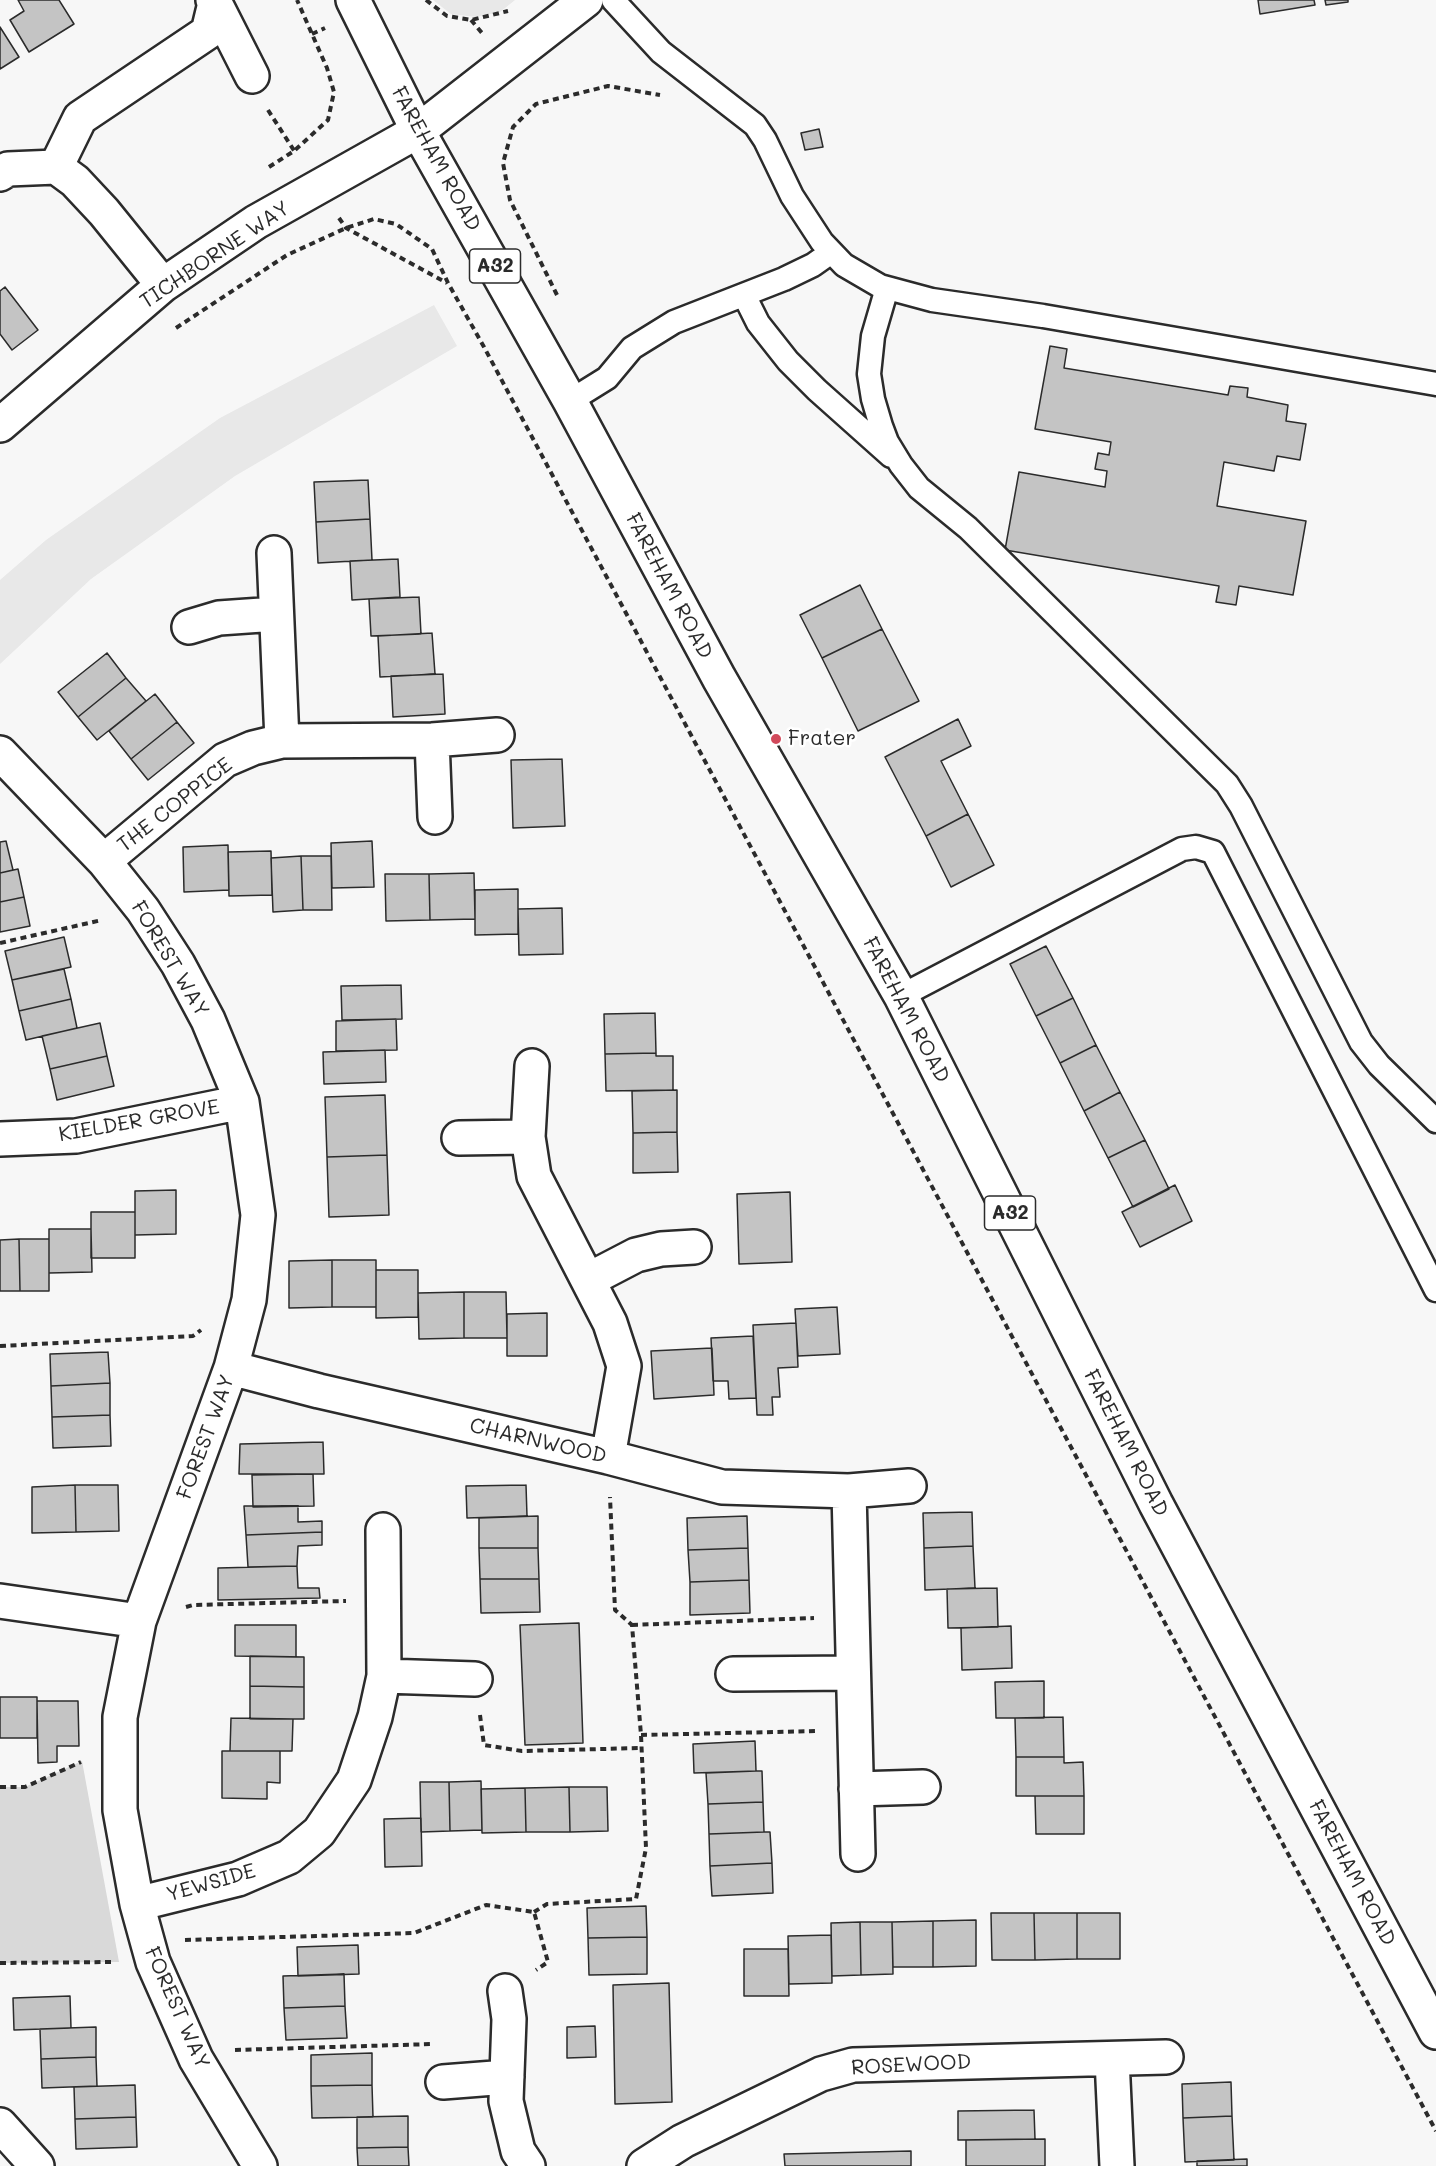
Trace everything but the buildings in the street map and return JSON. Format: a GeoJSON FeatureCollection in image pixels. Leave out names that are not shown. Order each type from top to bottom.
{"type":"FeatureCollection","features":[{"type":"Feature","properties":{"kind":"street","name":"FAREHAM ROAD"},"geometry":{"type":"LineString","coordinates":[[353,0],[418,131],[570,401],[718,678],[902,996],[1156,1504],[1436,2032]]}},
{"type":"Feature","properties":{"kind":"street","name":"TICHBORNE WAY"},"geometry":{"type":"LineString","coordinates":[[0,425],[163,285],[256,222],[418,131],[586,0]]}},
{"type":"Feature","properties":{"kind":"street"},"geometry":{"type":"LineString","coordinates":[[214,2],[252,76]]}},
{"type":"Feature","properties":{"kind":"street"},"geometry":{"type":"LineString","coordinates":[[56,167],[80,118],[208,32],[214,2]]}},
{"type":"Feature","properties":{"kind":"street"},"geometry":{"type":"LineString","coordinates":[[0,174],[8,170],[56,167],[75,180],[163,285]]}},
{"type":"Feature","properties":{"kind":"street"},"geometry":{"type":"LineString","coordinates":[[274,553],[282,741]]}},
{"type":"Feature","properties":{"kind":"street"},"geometry":{"type":"LineString","coordinates":[[189,627],[219,618],[276,614]]}},
{"type":"Feature","properties":{"kind":"street","name":"THE COPPICE"},"geometry":{"type":"LineString","coordinates":[[104,861],[225,760],[253,748],[282,741],[432,740],[497,735]]}},
{"type":"Feature","properties":{"kind":"street"},"geometry":{"type":"LineString","coordinates":[[432,740],[435,817]]}},
{"type":"Feature","properties":{"kind":"street","name":"FOREST WAY"},"geometry":{"type":"LineString","coordinates":[[0,753],[104,861],[143,910],[178,964],[208,1020],[242,1102],[258,1215],[249,1300],[231,1368],[140,1621],[120,1717],[120,1810],[137,1904],[153,1962],[196,2059],[246,2162]]}},
{"type":"Feature","properties":{"kind":"street"},"geometry":{"type":"LineString","coordinates":[[532,1066],[528,1137],[534,1176],[610,1323],[624,1366],[608,1457]]}},
{"type":"Feature","properties":{"kind":"street","name":"KIELDER GROVE"},"geometry":{"type":"LineString","coordinates":[[0,1139],[76,1136],[242,1102]]}},
{"type":"Feature","properties":{"kind":"street"},"geometry":{"type":"LineString","coordinates":[[459,1138],[528,1137]]}},
{"type":"Feature","properties":{"kind":"street"},"geometry":{"type":"LineString","coordinates":[[588,1280],[636,1255],[661,1249],[694,1247]]}},
{"type":"Feature","properties":{"kind":"street","name":"CHARNWOOD"},"geometry":{"type":"LineString","coordinates":[[231,1368],[319,1391],[608,1457],[722,1487],[849,1491],[909,1486]]}},
{"type":"Feature","properties":{"kind":"street"},"geometry":{"type":"LineString","coordinates":[[849,1491],[858,1854]]}},
{"type":"Feature","properties":{"kind":"street","name":"YEWSIDE"},"geometry":{"type":"LineString","coordinates":[[137,1904],[238,1879],[289,1857],[319,1832],[354,1780],[375,1717],[384,1676],[383,1530]]}},
{"type":"Feature","properties":{"kind":"street"},"geometry":{"type":"LineString","coordinates":[[0,1601],[140,1621]]}},
{"type":"Feature","properties":{"kind":"street"},"geometry":{"type":"LineString","coordinates":[[734,1674],[853,1673]]}},
{"type":"Feature","properties":{"kind":"street"},"geometry":{"type":"LineString","coordinates":[[384,1676],[476,1678]]}},
{"type":"Feature","properties":{"kind":"street"},"geometry":{"type":"LineString","coordinates":[[856,1789],[923,1786]]}},
{"type":"Feature","properties":{"kind":"street"},"geometry":{"type":"LineString","coordinates":[[505,1991],[509,2019],[506,2101],[518,2151],[528,2166]]}},
{"type":"Feature","properties":{"kind":"street","name":"ROSEWOOD"},"geometry":{"type":"LineString","coordinates":[[644,2166],[689,2154],[821,2074],[853,2065],[1166,2057]]}},
{"type":"Feature","properties":{"kind":"street"},"geometry":{"type":"LineString","coordinates":[[1112,2059],[1117,2166]]}},
{"type":"Feature","properties":{"kind":"street"},"geometry":{"type":"LineString","coordinates":[[443,2082],[507,2077]]}},
{"type":"Feature","properties":{"kind":"street"},"geometry":{"type":"LineString","coordinates":[[0,2125],[37,2166]]}},
{"type":"Feature","properties":{"kind":"lane"},"geometry":{"type":"LineString","coordinates":[[613,0],[662,52],[740,111],[760,131],[792,196],[830,253],[860,275],[887,288],[932,300],[1043,316],[1436,384]]}},
{"type":"Feature","properties":{"kind":"lane"},"geometry":{"type":"LineString","coordinates":[[570,401],[607,378],[632,348],[674,322],[744,296],[807,268],[830,253]]}},
{"type":"Feature","properties":{"kind":"lane"},"geometry":{"type":"LineString","coordinates":[[887,288],[873,336],[869,374],[881,426],[887,442],[901,465],[919,488],[968,528],[1227,784],[1241,806],[1361,1042],[1379,1065],[1436,1121]]}},
{"type":"Feature","properties":{"kind":"lane"},"geometry":{"type":"LineString","coordinates":[[744,296],[758,323],[795,368],[901,465]]}},
{"type":"Feature","properties":{"kind":"lane"},"geometry":{"type":"LineString","coordinates":[[1366,373],[1436,369]]}},
{"type":"Feature","properties":{"kind":"lane"},"geometry":{"type":"LineString","coordinates":[[902,996],[1182,849],[1196,847],[1213,852],[1436,1290]]}},
{"type":"Feature","properties":{"kind":"path"},"geometry":{"type":"LineString","coordinates":[[252,76],[269,114],[294,151],[328,120],[334,92],[327,68],[297,0]]}},
{"type":"Feature","properties":{"kind":"path"},"geometry":{"type":"LineString","coordinates":[[426,0],[447,16],[471,20],[511,10]]}},
{"type":"Feature","properties":{"kind":"path"},"geometry":{"type":"LineString","coordinates":[[536,104],[608,86],[674,98],[711,90]]}},
{"type":"Feature","properties":{"kind":"path"},"geometry":{"type":"LineString","coordinates":[[176,328],[287,255],[346,228],[374,219],[396,224],[432,249],[448,283],[1436,2131]]}},
{"type":"Feature","properties":{"kind":"path"},"geometry":{"type":"LineString","coordinates":[[346,228],[448,283]]}},
{"type":"Feature","properties":{"kind":"path"},"geometry":{"type":"LineString","coordinates":[[0,943],[143,910]]}},
{"type":"Feature","properties":{"kind":"path"},"geometry":{"type":"LineString","coordinates":[[0,1346],[192,1336],[249,1300]]}},
{"type":"Feature","properties":{"kind":"path"},"geometry":{"type":"LineString","coordinates":[[608,1457],[615,1610],[632,1624],[852,1617]]}},
{"type":"Feature","properties":{"kind":"path"},"geometry":{"type":"LineString","coordinates":[[140,1621],[193,1605],[384,1600]]}},
{"type":"Feature","properties":{"kind":"path"},"geometry":{"type":"LineString","coordinates":[[0,1963],[153,1962],[182,1940],[414,1933],[486,1905],[534,1912],[547,1904],[636,1899],[646,1848],[641,1735],[632,1624]]}},
{"type":"Feature","properties":{"kind":"path"},"geometry":{"type":"LineString","coordinates":[[476,1678],[484,1745],[522,1750],[641,1748]]}},
{"type":"Feature","properties":{"kind":"path"},"geometry":{"type":"LineString","coordinates":[[641,1735],[855,1730]]}},
{"type":"Feature","properties":{"kind":"path"},"geometry":{"type":"LineString","coordinates":[[0,1786],[25,1786],[82,1761],[120,1761]]}},
{"type":"Feature","properties":{"kind":"path"},"geometry":{"type":"LineString","coordinates":[[505,1991],[548,1962],[534,1912]]}},
{"type":"Feature","properties":{"kind":"path"},"geometry":{"type":"LineString","coordinates":[[196,2059],[237,2050],[442,2043]]}},
{"type":"Feature","properties":{"kind":"shaded area"},"geometry":{"type":"Polygon","coordinates":[[[433,0],[515,0],[500,12],[476,17],[451,14],[433,0]]]}},
{"type":"Feature","properties":{"kind":"shaded area"},"geometry":{"type":"Polygon","coordinates":[[[434,305],[457,346],[235,476],[91,579],[0,664],[0,580],[46,540],[220,418],[434,305]]]}},
{"type":"Feature","properties":{"kind":"shaded area"},"geometry":{"type":"Polygon","coordinates":[[[82,1761],[119,1962],[0,1963],[0,1787],[25,1787],[82,1761]]]}},
{"type":"Feature","properties":{"kind":"place","name":"Frater"},"geometry":{"type":"Point","coordinates":[776,739]}}]}
